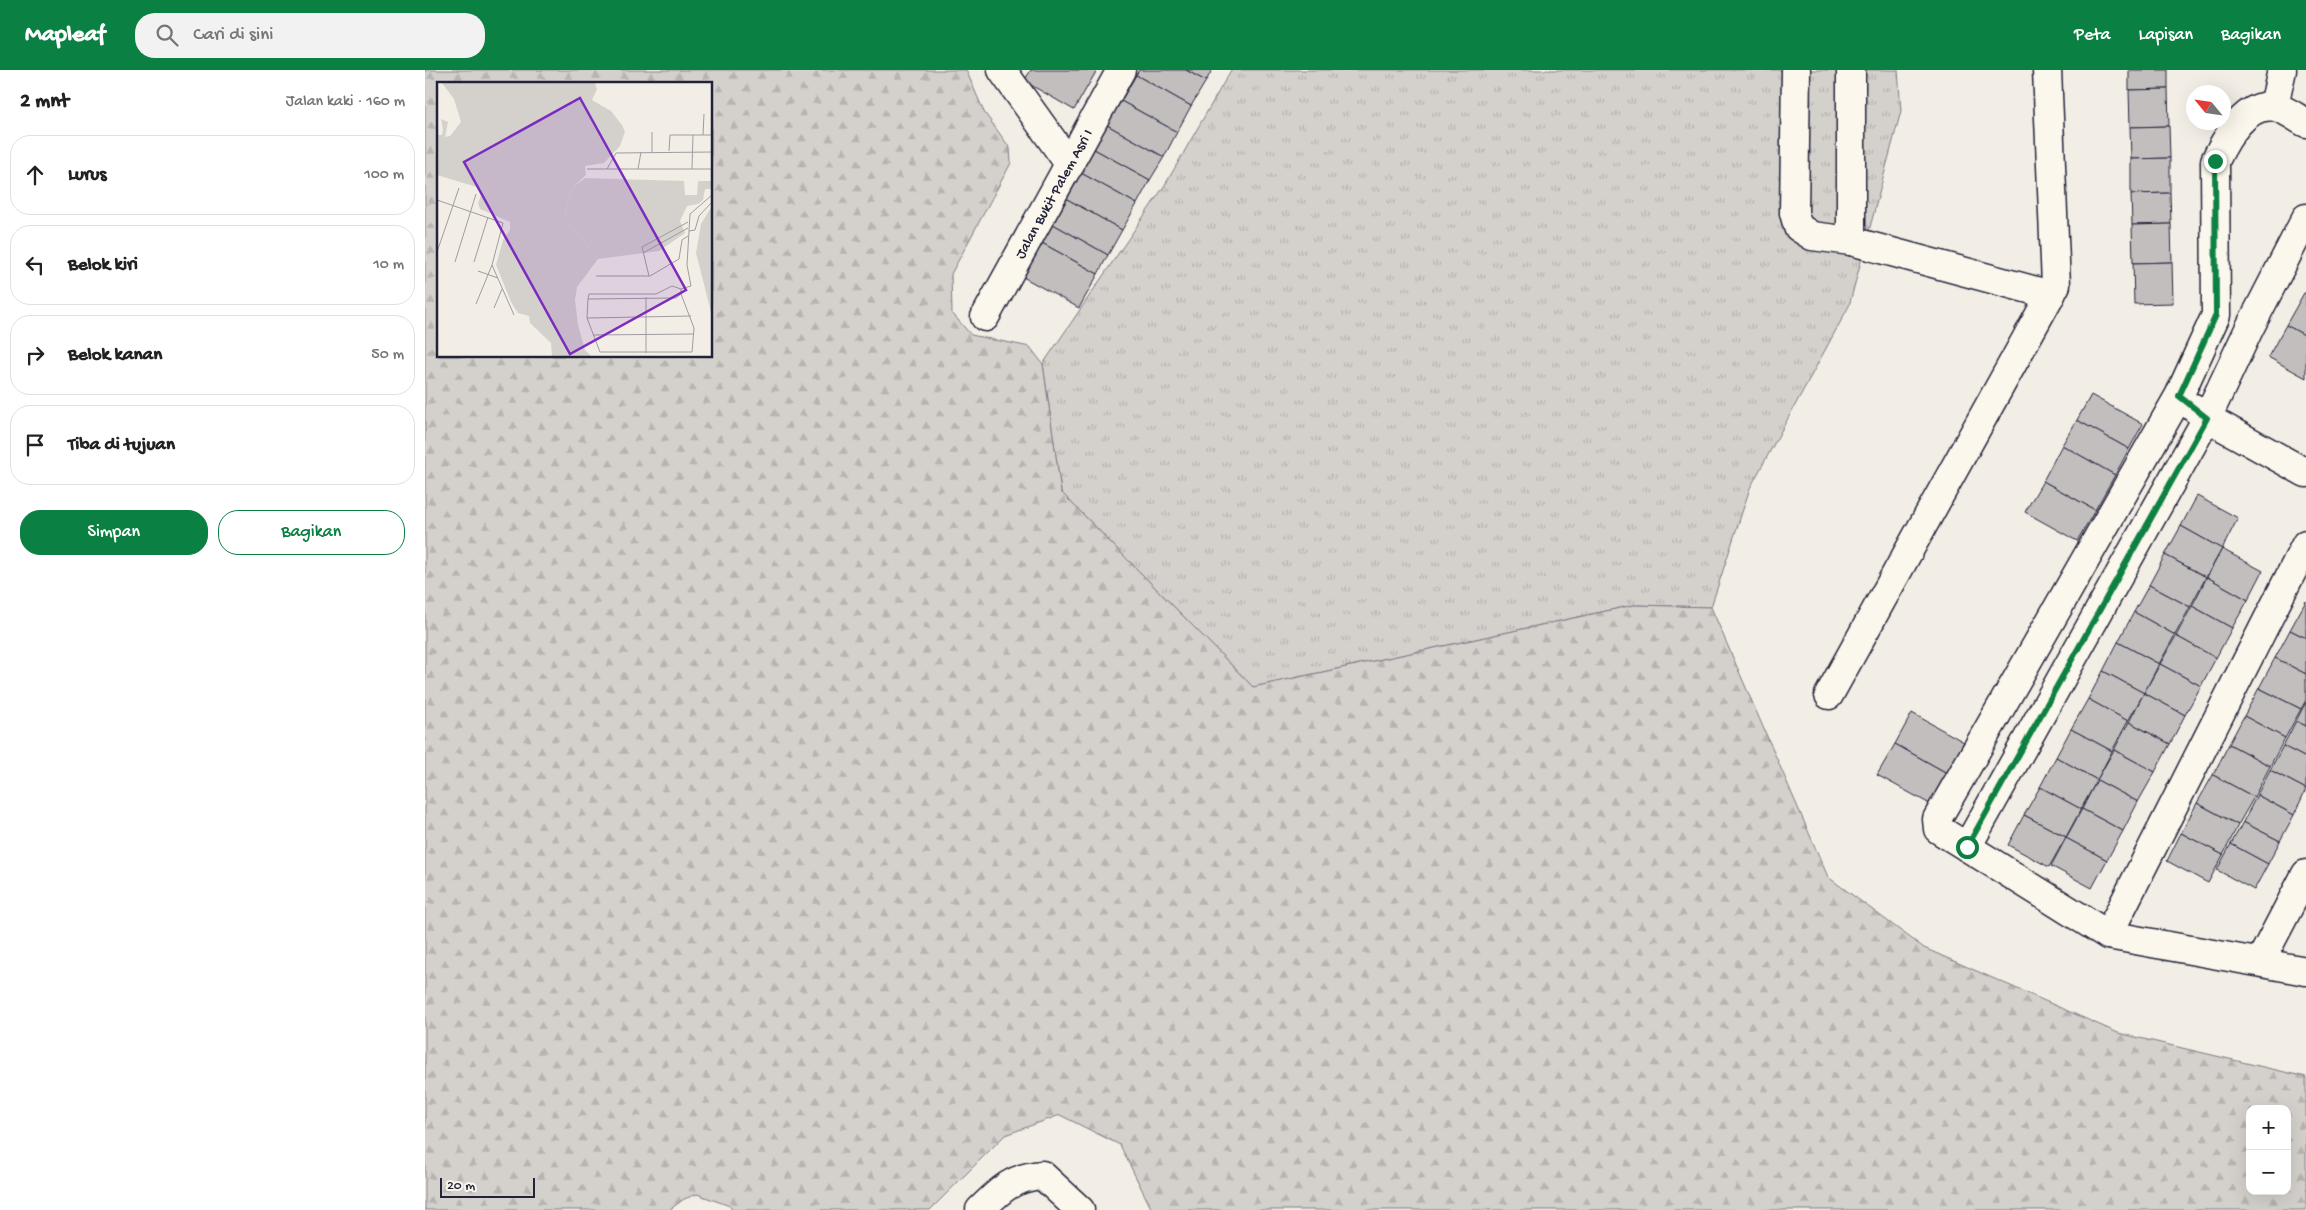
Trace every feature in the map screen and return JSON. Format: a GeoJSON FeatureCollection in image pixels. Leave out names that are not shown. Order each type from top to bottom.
{"type":"FeatureCollection","features":[{"type":"Feature","properties":{"kind":"street"},"geometry":{"type":"LineString","coordinates":[[1002,70],[1070,165]]}},
{"type":"Feature","properties":{"kind":"street","name":"Jalan Bukit Palem Asri I"},"geometry":{"type":"LineString","coordinates":[[985,317],[1121,70]]}},
{"type":"Feature","properties":{"kind":"street"},"geometry":{"type":"LineString","coordinates":[[1796,70],[1794,213],[1798,227],[1812,236],[1851,242],[2051,295]]}},
{"type":"Feature","properties":{"kind":"street"},"geometry":{"type":"LineString","coordinates":[[1851,70],[1851,242]]}},
{"type":"Feature","properties":{"kind":"street"},"geometry":{"type":"LineString","coordinates":[[1829,696],[2056,285],[2047,70]]}},
{"type":"Feature","properties":{"kind":"street"},"geometry":{"type":"LineString","coordinates":[[2274,106],[2283,70]]}},
{"type":"Feature","properties":{"kind":"street"},"geometry":{"type":"LineString","coordinates":[[2306,123],[2274,106],[2257,109],[2244,117],[2226,140],[2215,161],[2216,315],[2179,396],[1937,819],[1938,829],[2109,935],[2306,971]]}},
{"type":"Feature","properties":{"kind":"street"},"geometry":{"type":"LineString","coordinates":[[1967,847],[2207,418],[2250,327],[2306,218]]}},
{"type":"Feature","properties":{"kind":"street"},"geometry":{"type":"LineString","coordinates":[[2216,315],[2250,327]]}},
{"type":"Feature","properties":{"kind":"street"},"geometry":{"type":"LineString","coordinates":[[2179,396],[2207,418],[2306,473]]}},
{"type":"Feature","properties":{"kind":"street"},"geometry":{"type":"LineString","coordinates":[[2109,935],[2306,544]]}},
{"type":"Feature","properties":{"kind":"street"},"geometry":{"type":"LineString","coordinates":[[2260,962],[2306,874]]}},
{"type":"Feature","properties":{"kind":"street"},"geometry":{"type":"LineString","coordinates":[[980,1210],[1004,1187],[1026,1176],[1042,1174],[1080,1210]]}},
{"type":"Feature","properties":{"kind":"green space"},"geometry":{"type":"Polygon","coordinates":[[[425,70],[966,70],[984,112],[1010,148],[1011,163],[951,274],[952,313],[971,335],[1030,347],[1043,364],[1061,492],[1253,687],[1634,605],[1711,607],[1828,877],[1924,948],[2118,1033],[2306,1077],[2306,1210],[1152,1210],[1120,1145],[1060,1115],[1005,1135],[930,1210],[732,1210],[730,1206],[697,1194],[684,1199],[669,1210],[425,1210],[425,70]]]}},
{"type":"Feature","properties":{"kind":"green space"},"geometry":{"type":"Polygon","coordinates":[[[1231,70],[1898,70],[1901,111],[1849,306],[1750,488],[1711,607],[1634,605],[1253,687],[1061,492],[1043,364],[1165,185],[1231,70]]]}},
{"type":"Feature","properties":{"kind":"building"},"geometry":{"type":"Polygon","coordinates":[[[1031,70],[1097,70],[1074,110],[1024,81],[1031,70]]]}},
{"type":"Feature","properties":{"kind":"building"},"geometry":{"type":"Polygon","coordinates":[[[1139,70],[1186,70],[1206,81],[1191,106],[1136,75],[1139,70]]]}},
{"type":"Feature","properties":{"kind":"building"},"geometry":{"type":"Polygon","coordinates":[[[1186,70],[1212,70],[1206,81],[1186,70]]]}},
{"type":"Feature","properties":{"kind":"building"},"geometry":{"type":"Polygon","coordinates":[[[2129,70],[2168,70],[2168,89],[2129,90],[2129,70]]]}},
{"type":"Feature","properties":{"kind":"building"},"geometry":{"type":"Polygon","coordinates":[[[1136,75],[1191,106],[1177,132],[1121,101],[1136,75]]]}},
{"type":"Feature","properties":{"kind":"building"},"geometry":{"type":"Polygon","coordinates":[[[2168,89],[2169,126],[2130,127],[2129,90],[2168,89]]]}},
{"type":"Feature","properties":{"kind":"building"},"geometry":{"type":"Polygon","coordinates":[[[1121,101],[1177,132],[1164,157],[1107,125],[1121,101]]]}},
{"type":"Feature","properties":{"kind":"building"},"geometry":{"type":"Polygon","coordinates":[[[1107,125],[1164,157],[1150,180],[1094,149],[1107,125]]]}},
{"type":"Feature","properties":{"kind":"building"},"geometry":{"type":"Polygon","coordinates":[[[2169,126],[2170,158],[2131,159],[2130,127],[2169,126]]]}},
{"type":"Feature","properties":{"kind":"building"},"geometry":{"type":"Polygon","coordinates":[[[1094,149],[1150,180],[1137,204],[1081,173],[1094,149]]]}},
{"type":"Feature","properties":{"kind":"building"},"geometry":{"type":"Polygon","coordinates":[[[2170,158],[2170,193],[2131,194],[2131,159],[2170,158]]]}},
{"type":"Feature","properties":{"kind":"building"},"geometry":{"type":"Polygon","coordinates":[[[1081,173],[1137,204],[1122,230],[1067,199],[1081,173]]]}},
{"type":"Feature","properties":{"kind":"building"},"geometry":{"type":"Polygon","coordinates":[[[2170,193],[2171,224],[2132,225],[2131,194],[2170,193]]]}},
{"type":"Feature","properties":{"kind":"building"},"geometry":{"type":"Polygon","coordinates":[[[1067,199],[1122,230],[1108,255],[1053,224],[1067,199]]]}},
{"type":"Feature","properties":{"kind":"building"},"geometry":{"type":"Polygon","coordinates":[[[1053,224],[1108,255],[1098,274],[1042,243],[1053,224]]]}},
{"type":"Feature","properties":{"kind":"building"},"geometry":{"type":"Polygon","coordinates":[[[2171,224],[2172,262],[2133,263],[2132,225],[2171,224]]]}},
{"type":"Feature","properties":{"kind":"building"},"geometry":{"type":"Polygon","coordinates":[[[1042,243],[1098,274],[1079,308],[1023,277],[1042,243]]]}},
{"type":"Feature","properties":{"kind":"building"},"geometry":{"type":"Polygon","coordinates":[[[2172,262],[2173,303],[2134,304],[2133,263],[2172,262]]]}},
{"type":"Feature","properties":{"kind":"building"},"geometry":{"type":"Polygon","coordinates":[[[2304,293],[2306,293],[2306,336],[2286,325],[2304,293]]]}},
{"type":"Feature","properties":{"kind":"building"},"geometry":{"type":"Polygon","coordinates":[[[2286,325],[2306,336],[2306,378],[2268,357],[2286,325]]]}},
{"type":"Feature","properties":{"kind":"building"},"geometry":{"type":"Polygon","coordinates":[[[2091,395],[2143,424],[2129,449],[2077,420],[2091,395]]]}},
{"type":"Feature","properties":{"kind":"building"},"geometry":{"type":"Polygon","coordinates":[[[2077,420],[2129,449],[2115,475],[2062,445],[2077,420]]]}},
{"type":"Feature","properties":{"kind":"building"},"geometry":{"type":"Polygon","coordinates":[[[2062,445],[2115,475],[2095,510],[2043,481],[2062,445]]]}},
{"type":"Feature","properties":{"kind":"building"},"geometry":{"type":"Polygon","coordinates":[[[2043,481],[2095,510],[2077,541],[2025,512],[2043,481]]]}},
{"type":"Feature","properties":{"kind":"building"},"geometry":{"type":"Polygon","coordinates":[[[2197,496],[2238,518],[2222,549],[2181,526],[2197,496]]]}},
{"type":"Feature","properties":{"kind":"building"},"geometry":{"type":"Polygon","coordinates":[[[2181,526],[2222,549],[2206,577],[2165,555],[2181,526]]]}},
{"type":"Feature","properties":{"kind":"building"},"geometry":{"type":"Polygon","coordinates":[[[2222,549],[2263,571],[2248,600],[2207,577],[2222,549]]]}},
{"type":"Feature","properties":{"kind":"building"},"geometry":{"type":"Polygon","coordinates":[[[2165,555],[2206,577],[2190,607],[2149,585],[2165,555]]]}},
{"type":"Feature","properties":{"kind":"building"},"geometry":{"type":"Polygon","coordinates":[[[2207,577],[2248,600],[2232,628],[2192,606],[2207,577]]]}},
{"type":"Feature","properties":{"kind":"building"},"geometry":{"type":"Polygon","coordinates":[[[2149,585],[2190,607],[2175,635],[2134,612],[2149,585]]]}},
{"type":"Feature","properties":{"kind":"building"},"geometry":{"type":"Polygon","coordinates":[[[2306,601],[2306,638],[2290,630],[2306,601]]]}},
{"type":"Feature","properties":{"kind":"building"},"geometry":{"type":"Polygon","coordinates":[[[2192,606],[2232,628],[2216,658],[2176,636],[2192,606]]]}},
{"type":"Feature","properties":{"kind":"building"},"geometry":{"type":"Polygon","coordinates":[[[2134,612],[2175,635],[2159,664],[2118,642],[2134,612]]]}},
{"type":"Feature","properties":{"kind":"building"},"geometry":{"type":"Polygon","coordinates":[[[2290,630],[2306,638],[2306,674],[2275,658],[2290,630]]]}},
{"type":"Feature","properties":{"kind":"building"},"geometry":{"type":"Polygon","coordinates":[[[2176,636],[2216,658],[2201,686],[2160,664],[2176,636]]]}},
{"type":"Feature","properties":{"kind":"building"},"geometry":{"type":"Polygon","coordinates":[[[2118,642],[2159,664],[2144,693],[2103,671],[2118,642]]]}},
{"type":"Feature","properties":{"kind":"building"},"geometry":{"type":"Polygon","coordinates":[[[2275,658],[2306,674],[2306,700],[2301,709],[2259,688],[2275,658]]]}},
{"type":"Feature","properties":{"kind":"building"},"geometry":{"type":"Polygon","coordinates":[[[2160,664],[2201,686],[2185,715],[2144,693],[2160,664]]]}},
{"type":"Feature","properties":{"kind":"building"},"geometry":{"type":"Polygon","coordinates":[[[2103,671],[2144,693],[2128,721],[2088,699],[2103,671]]]}},
{"type":"Feature","properties":{"kind":"building"},"geometry":{"type":"Polygon","coordinates":[[[2259,688],[2301,709],[2285,738],[2244,716],[2259,688]]]}},
{"type":"Feature","properties":{"kind":"building"},"geometry":{"type":"Polygon","coordinates":[[[2144,693],[2185,715],[2170,744],[2129,722],[2144,693]]]}},
{"type":"Feature","properties":{"kind":"building"},"geometry":{"type":"Polygon","coordinates":[[[2088,699],[2128,721],[2112,751],[2071,729],[2088,699]]]}},
{"type":"Feature","properties":{"kind":"building"},"geometry":{"type":"Polygon","coordinates":[[[2306,702],[2306,726],[2296,721],[2306,702]]]}},
{"type":"Feature","properties":{"kind":"building"},"geometry":{"type":"Polygon","coordinates":[[[1912,713],[1964,742],[1947,773],[1895,744],[1912,713]]]}},
{"type":"Feature","properties":{"kind":"building"},"geometry":{"type":"Polygon","coordinates":[[[2244,716],[2285,738],[2270,766],[2229,744],[2244,716]]]}},
{"type":"Feature","properties":{"kind":"building"},"geometry":{"type":"Polygon","coordinates":[[[2296,721],[2306,726],[2306,758],[2283,746],[2296,721]]]}},
{"type":"Feature","properties":{"kind":"building"},"geometry":{"type":"Polygon","coordinates":[[[2129,722],[2170,744],[2155,772],[2114,750],[2129,722]]]}},
{"type":"Feature","properties":{"kind":"building"},"geometry":{"type":"Polygon","coordinates":[[[2071,729],[2112,751],[2097,780],[2056,757],[2071,729]]]}},
{"type":"Feature","properties":{"kind":"building"},"geometry":{"type":"Polygon","coordinates":[[[1895,744],[1947,773],[1930,804],[1877,775],[1895,744]]]}},
{"type":"Feature","properties":{"kind":"building"},"geometry":{"type":"Polygon","coordinates":[[[2229,744],[2270,766],[2254,797],[2213,775],[2229,744]]]}},
{"type":"Feature","properties":{"kind":"building"},"geometry":{"type":"Polygon","coordinates":[[[2283,746],[2306,758],[2306,789],[2270,770],[2283,746]]]}},
{"type":"Feature","properties":{"kind":"building"},"geometry":{"type":"Polygon","coordinates":[[[2114,750],[2155,772],[2138,802],[2097,780],[2114,750]]]}},
{"type":"Feature","properties":{"kind":"building"},"geometry":{"type":"Polygon","coordinates":[[[2056,757],[2097,780],[2081,809],[2040,787],[2056,757]]]}},
{"type":"Feature","properties":{"kind":"building"},"geometry":{"type":"Polygon","coordinates":[[[2270,770],[2306,789],[2294,815],[2257,795],[2270,770]]]}},
{"type":"Feature","properties":{"kind":"building"},"geometry":{"type":"Polygon","coordinates":[[[2213,775],[2254,797],[2238,825],[2197,803],[2213,775]]]}},
{"type":"Feature","properties":{"kind":"building"},"geometry":{"type":"Polygon","coordinates":[[[2097,780],[2138,802],[2123,831],[2082,809],[2097,780]]]}},
{"type":"Feature","properties":{"kind":"building"},"geometry":{"type":"Polygon","coordinates":[[[2040,787],[2081,809],[2066,837],[2024,815],[2040,787]]]}},
{"type":"Feature","properties":{"kind":"building"},"geometry":{"type":"Polygon","coordinates":[[[2257,795],[2294,815],[2280,841],[2243,822],[2257,795]]]}},
{"type":"Feature","properties":{"kind":"building"},"geometry":{"type":"Polygon","coordinates":[[[2197,803],[2238,825],[2223,855],[2181,833],[2197,803]]]}},
{"type":"Feature","properties":{"kind":"building"},"geometry":{"type":"Polygon","coordinates":[[[2082,809],[2123,831],[2107,860],[2066,838],[2082,809]]]}},
{"type":"Feature","properties":{"kind":"building"},"geometry":{"type":"Polygon","coordinates":[[[2024,815],[2066,837],[2049,867],[2008,845],[2024,815]]]}},
{"type":"Feature","properties":{"kind":"building"},"geometry":{"type":"Polygon","coordinates":[[[2243,822],[2280,841],[2268,864],[2231,844],[2243,822]]]}},
{"type":"Feature","properties":{"kind":"building"},"geometry":{"type":"Polygon","coordinates":[[[2181,833],[2223,855],[2208,883],[2167,861],[2181,833]]]}},
{"type":"Feature","properties":{"kind":"building"},"geometry":{"type":"Polygon","coordinates":[[[2066,838],[2107,860],[2092,888],[2051,866],[2066,838]]]}},
{"type":"Feature","properties":{"kind":"building"},"geometry":{"type":"Polygon","coordinates":[[[2231,844],[2268,864],[2254,890],[2217,870],[2231,844]]]}},
{"type":"Feature","properties":{"kind":"route"},"geometry":{"type":"LineString","coordinates":[[1967,847],[2207,418],[2179,396],[2216,315],[2215,161]]}}]}
